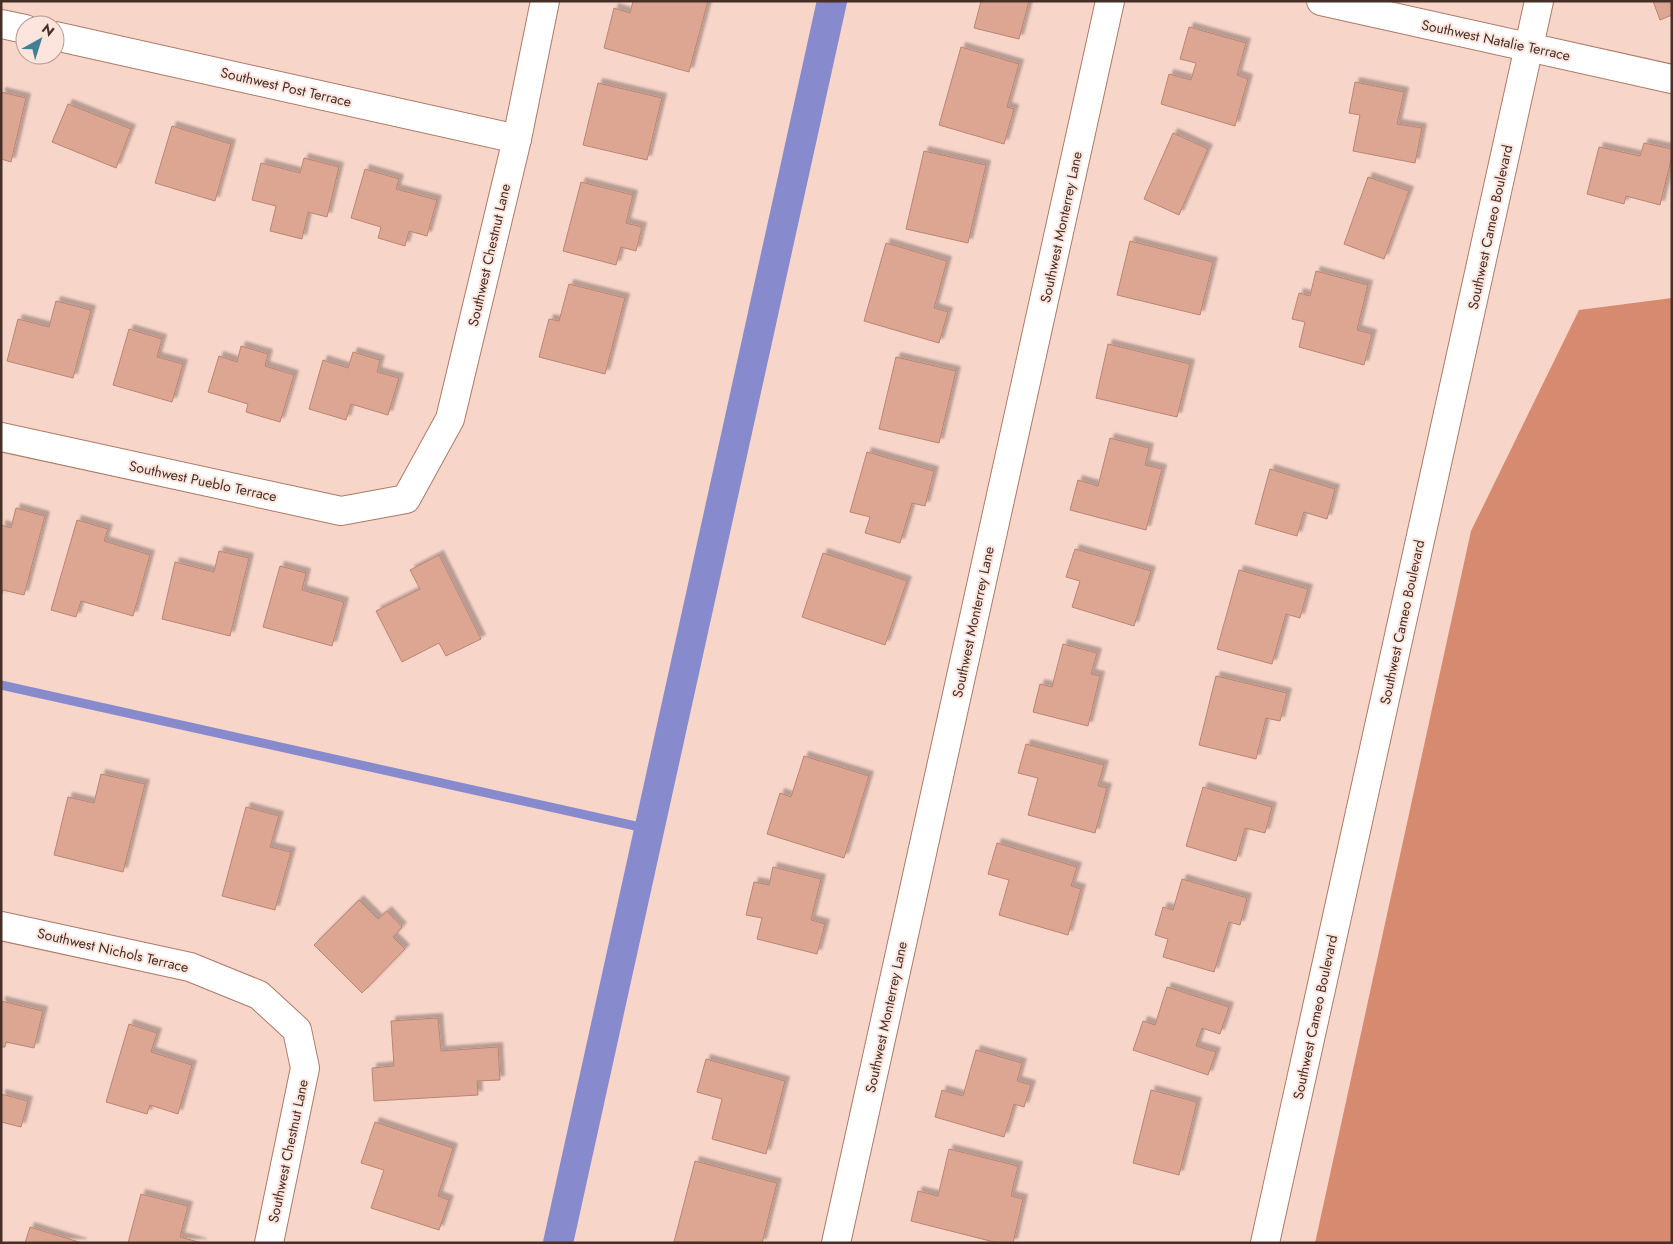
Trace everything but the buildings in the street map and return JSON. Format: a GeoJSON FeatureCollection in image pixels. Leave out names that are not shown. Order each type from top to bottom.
{"type":"FeatureCollection","features":[{"type":"Feature","properties":{"kind":"street","name":"Southwest Chestnut Lane"},"geometry":{"type":"LineString","coordinates":[[406,499],[450,419],[517,139],[545,1]]}},
{"type":"Feature","properties":{"kind":"street","name":"Southwest Monterrey Lane"},"geometry":{"type":"LineString","coordinates":[[836,1243],[1110,1]]}},
{"type":"Feature","properties":{"kind":"street","name":"Southwest Natalie Terrace"},"geometry":{"type":"LineString","coordinates":[[1321,1],[1672,79]]}},
{"type":"Feature","properties":{"kind":"street","name":"Southwest Cameo Boulevard"},"geometry":{"type":"LineString","coordinates":[[1265,1243],[1539,1]]}},
{"type":"Feature","properties":{"kind":"street"},"geometry":{"type":"LineString","coordinates":[[1,24],[15,27]]}},
{"type":"Feature","properties":{"kind":"street","name":"Southwest Post Terrace"},"geometry":{"type":"LineString","coordinates":[[65,38],[517,139]]}},
{"type":"Feature","properties":{"kind":"street","name":"Southwest Pueblo Terrace"},"geometry":{"type":"LineString","coordinates":[[1,437],[342,511],[406,499]]}},
{"type":"Feature","properties":{"kind":"street","name":"Southwest Nichols Terrace"},"geometry":{"type":"LineString","coordinates":[[1,926],[190,966],[259,995],[297,1030]]}},
{"type":"Feature","properties":{"kind":"street","name":"Southwest Chestnut Lane"},"geometry":{"type":"LineString","coordinates":[[268,1243],[305,1068],[297,1030]]}},
{"type":"Feature","properties":{"kind":"shaded area"},"geometry":{"type":"Polygon","coordinates":[[[1672,298],[1672,1243],[1315,1243],[1471,531],[1579,310],[1672,298]]]}},
{"type":"Feature","properties":{"kind":"waterway"},"geometry":{"type":"LineString","coordinates":[[558,1243],[832,1]]}},
{"type":"Feature","properties":{"kind":"waterway"},"geometry":{"type":"LineString","coordinates":[[1,685],[649,829]]}}]}
